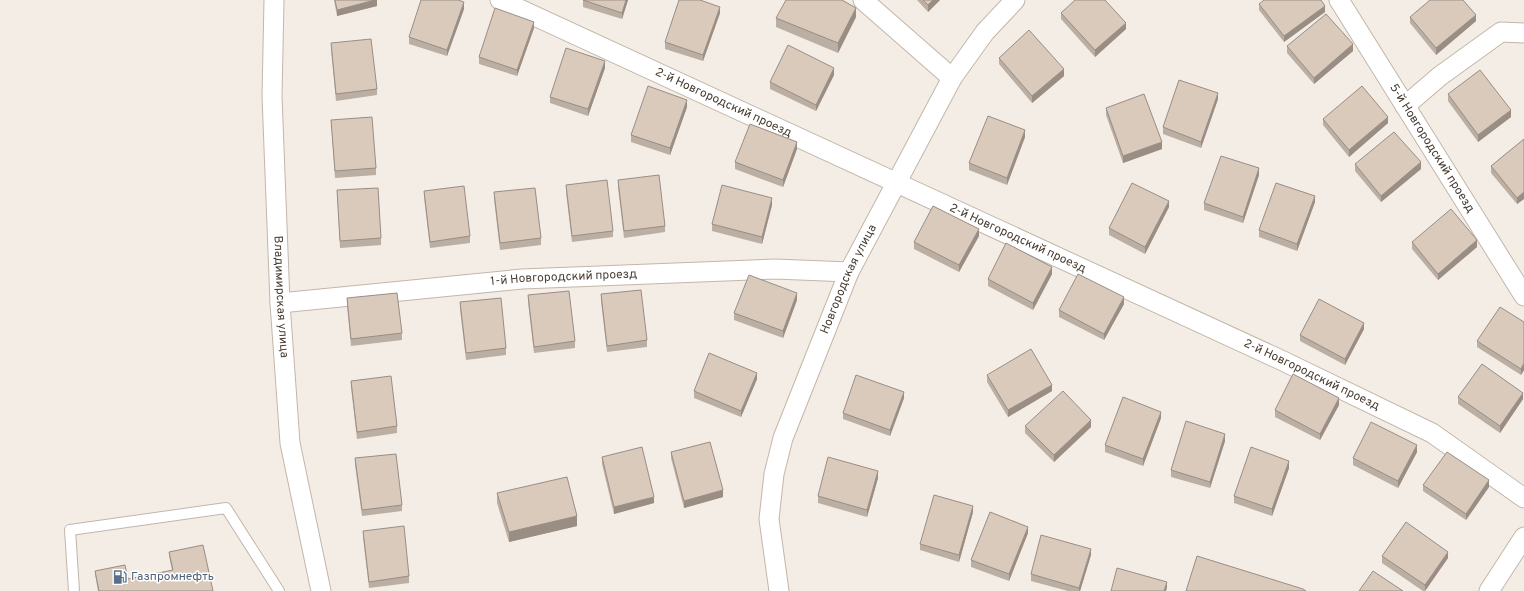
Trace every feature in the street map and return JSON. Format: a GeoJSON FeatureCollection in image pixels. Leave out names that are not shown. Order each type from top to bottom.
{"type":"FeatureCollection","features":[{"type":"Feature","properties":{"kind":"street","name":"Владимирская улица"},"geometry":{"type":"LineString","coordinates":[[274,0],[272,96],[280,303],[290,444],[321,591]]}},
{"type":"Feature","properties":{"kind":"street","name":"2-й Новгородский проезд"},"geometry":{"type":"LineString","coordinates":[[500,0],[1282,361],[1432,433],[1524,498]]}},
{"type":"Feature","properties":{"kind":"street"},"geometry":{"type":"LineString","coordinates":[[863,0],[952,78]]}},
{"type":"Feature","properties":{"kind":"street","name":"Новгородская улица"},"geometry":{"type":"LineString","coordinates":[[779,591],[769,518],[774,474],[783,438],[849,272],[952,78],[985,32],[1015,0]]}},
{"type":"Feature","properties":{"kind":"street","name":"5-й Новгородский проезд"},"geometry":{"type":"LineString","coordinates":[[1339,0],[1524,296]]}},
{"type":"Feature","properties":{"kind":"street"},"geometry":{"type":"LineString","coordinates":[[1405,106],[1440,76],[1501,32],[1524,33]]}},
{"type":"Feature","properties":{"kind":"street","name":"1-й Новгородский проезд"},"geometry":{"type":"LineString","coordinates":[[280,303],[522,279],[775,269],[849,272]]}},
{"type":"Feature","properties":{"kind":"street"},"geometry":{"type":"LineString","coordinates":[[1489,591],[1524,537]]}},
{"type":"Feature","properties":{"kind":"lane"},"geometry":{"type":"LineString","coordinates":[[74,591],[70,530],[226,508],[279,591]]}},
{"type":"Feature","properties":{"kind":"building"},"geometry":{"type":"Polygon","coordinates":[[[335,0],[375,0],[337,10],[335,0]]]}},
{"type":"Feature","properties":{"kind":"building"},"geometry":{"type":"Polygon","coordinates":[[[421,0],[458,0],[464,2],[447,50],[409,37],[421,0]]]}},
{"type":"Feature","properties":{"kind":"building"},"geometry":{"type":"Polygon","coordinates":[[[583,0],[626,0],[622,13],[583,0]]]}},
{"type":"Feature","properties":{"kind":"building"},"geometry":{"type":"Polygon","coordinates":[[[679,0],[700,0],[720,7],[703,55],[665,42],[679,0]]]}},
{"type":"Feature","properties":{"kind":"building"},"geometry":{"type":"Polygon","coordinates":[[[786,0],[842,0],[856,8],[838,43],[776,18],[786,0]]]}},
{"type":"Feature","properties":{"kind":"building"},"geometry":{"type":"Polygon","coordinates":[[[923,0],[933,0],[928,5],[923,0]]]}},
{"type":"Feature","properties":{"kind":"building"},"geometry":{"type":"Polygon","coordinates":[[[1075,0],[1105,0],[1126,23],[1095,50],[1061,13],[1075,0]]]}},
{"type":"Feature","properties":{"kind":"building"},"geometry":{"type":"Polygon","coordinates":[[[1264,0],[1321,0],[1325,6],[1284,36],[1259,4],[1264,0]]]}},
{"type":"Feature","properties":{"kind":"building"},"geometry":{"type":"Polygon","coordinates":[[[1430,0],[1463,0],[1476,15],[1436,48],[1410,17],[1430,0]]]}},
{"type":"Feature","properties":{"kind":"building"},"geometry":{"type":"Polygon","coordinates":[[[495,8],[534,22],[517,70],[479,57],[495,8]]]}},
{"type":"Feature","properties":{"kind":"building"},"geometry":{"type":"Polygon","coordinates":[[[1326,14],[1353,44],[1314,78],[1287,46],[1326,14]]]}},
{"type":"Feature","properties":{"kind":"building"},"geometry":{"type":"Polygon","coordinates":[[[1029,30],[1064,69],[1032,96],[999,58],[1029,30]]]}},
{"type":"Feature","properties":{"kind":"building"},"geometry":{"type":"Polygon","coordinates":[[[371,39],[377,89],[336,94],[331,43],[371,39]]]}},
{"type":"Feature","properties":{"kind":"building"},"geometry":{"type":"Polygon","coordinates":[[[788,45],[834,68],[816,105],[770,82],[788,45]]]}},
{"type":"Feature","properties":{"kind":"building"},"geometry":{"type":"Polygon","coordinates":[[[566,48],[605,61],[588,109],[550,97],[566,48]]]}},
{"type":"Feature","properties":{"kind":"building"},"geometry":{"type":"Polygon","coordinates":[[[1480,70],[1511,110],[1478,135],[1448,94],[1480,70]]]}},
{"type":"Feature","properties":{"kind":"building"},"geometry":{"type":"Polygon","coordinates":[[[1179,80],[1218,93],[1201,142],[1163,127],[1179,80]]]}},
{"type":"Feature","properties":{"kind":"building"},"geometry":{"type":"Polygon","coordinates":[[[648,86],[687,100],[670,148],[631,135],[648,86]]]}},
{"type":"Feature","properties":{"kind":"building"},"geometry":{"type":"Polygon","coordinates":[[[1362,86],[1388,117],[1349,150],[1323,119],[1362,86]]]}},
{"type":"Feature","properties":{"kind":"building"},"geometry":{"type":"Polygon","coordinates":[[[1144,94],[1162,142],[1123,156],[1106,108],[1144,94]]]}},
{"type":"Feature","properties":{"kind":"building"},"geometry":{"type":"Polygon","coordinates":[[[988,116],[1025,130],[1007,178],[969,163],[988,116]]]}},
{"type":"Feature","properties":{"kind":"building"},"geometry":{"type":"Polygon","coordinates":[[[372,117],[376,168],[335,171],[331,120],[372,117]]]}},
{"type":"Feature","properties":{"kind":"building"},"geometry":{"type":"Polygon","coordinates":[[[750,124],[797,142],[783,180],[735,162],[750,124]]]}},
{"type":"Feature","properties":{"kind":"building"},"geometry":{"type":"Polygon","coordinates":[[[1394,132],[1421,162],[1381,196],[1355,164],[1394,132]]]}},
{"type":"Feature","properties":{"kind":"building"},"geometry":{"type":"Polygon","coordinates":[[[1524,139],[1524,192],[1517,198],[1491,166],[1524,139]]]}},
{"type":"Feature","properties":{"kind":"building"},"geometry":{"type":"Polygon","coordinates":[[[1221,156],[1259,168],[1243,217],[1204,203],[1221,156]]]}},
{"type":"Feature","properties":{"kind":"building"},"geometry":{"type":"Polygon","coordinates":[[[659,175],[665,226],[624,231],[618,180],[659,175]]]}},
{"type":"Feature","properties":{"kind":"building"},"geometry":{"type":"Polygon","coordinates":[[[607,180],[613,231],[572,236],[566,185],[607,180]]]}},
{"type":"Feature","properties":{"kind":"building"},"geometry":{"type":"Polygon","coordinates":[[[1132,183],[1169,201],[1145,247],[1109,228],[1132,183]]]}},
{"type":"Feature","properties":{"kind":"building"},"geometry":{"type":"Polygon","coordinates":[[[1276,183],[1315,196],[1297,244],[1259,230],[1276,183]]]}},
{"type":"Feature","properties":{"kind":"building"},"geometry":{"type":"Polygon","coordinates":[[[722,185],[772,198],[762,237],[712,224],[722,185]]]}},
{"type":"Feature","properties":{"kind":"building"},"geometry":{"type":"Polygon","coordinates":[[[464,186],[470,236],[430,242],[424,191],[464,186]]]}},
{"type":"Feature","properties":{"kind":"building"},"geometry":{"type":"Polygon","coordinates":[[[378,188],[381,238],[340,241],[337,190],[378,188]]]}},
{"type":"Feature","properties":{"kind":"building"},"geometry":{"type":"Polygon","coordinates":[[[535,188],[541,238],[500,243],[494,192],[535,188]]]}},
{"type":"Feature","properties":{"kind":"building"},"geometry":{"type":"Polygon","coordinates":[[[933,206],[979,229],[959,265],[914,242],[933,206]]]}},
{"type":"Feature","properties":{"kind":"building"},"geometry":{"type":"Polygon","coordinates":[[[1451,209],[1477,240],[1438,274],[1412,242],[1451,209]]]}},
{"type":"Feature","properties":{"kind":"building"},"geometry":{"type":"Polygon","coordinates":[[[1006,243],[1052,267],[1033,303],[988,279],[1006,243]]]}},
{"type":"Feature","properties":{"kind":"building"},"geometry":{"type":"Polygon","coordinates":[[[1078,274],[1124,297],[1104,334],[1059,310],[1078,274]]]}},
{"type":"Feature","properties":{"kind":"building"},"geometry":{"type":"Polygon","coordinates":[[[749,275],[797,293],[783,331],[734,313],[749,275]]]}},
{"type":"Feature","properties":{"kind":"building"},"geometry":{"type":"Polygon","coordinates":[[[641,290],[647,340],[607,346],[601,294],[641,290]]]}},
{"type":"Feature","properties":{"kind":"building"},"geometry":{"type":"Polygon","coordinates":[[[569,291],[575,341],[534,347],[528,295],[569,291]]]}},
{"type":"Feature","properties":{"kind":"building"},"geometry":{"type":"Polygon","coordinates":[[[397,293],[402,333],[351,339],[347,298],[397,293]]]}},
{"type":"Feature","properties":{"kind":"building"},"geometry":{"type":"Polygon","coordinates":[[[501,298],[506,348],[466,353],[460,302],[501,298]]]}},
{"type":"Feature","properties":{"kind":"building"},"geometry":{"type":"Polygon","coordinates":[[[1319,299],[1364,323],[1345,359],[1300,335],[1319,299]]]}},
{"type":"Feature","properties":{"kind":"building"},"geometry":{"type":"Polygon","coordinates":[[[1500,307],[1524,322],[1524,363],[1521,369],[1477,341],[1500,307]]]}},
{"type":"Feature","properties":{"kind":"building"},"geometry":{"type":"Polygon","coordinates":[[[1031,349],[1052,385],[1008,410],[987,375],[1031,349]]]}},
{"type":"Feature","properties":{"kind":"building"},"geometry":{"type":"Polygon","coordinates":[[[709,353],[757,373],[741,411],[694,391],[709,353]]]}},
{"type":"Feature","properties":{"kind":"building"},"geometry":{"type":"Polygon","coordinates":[[[1482,364],[1523,393],[1500,426],[1458,397],[1482,364]]]}},
{"type":"Feature","properties":{"kind":"building"},"geometry":{"type":"Polygon","coordinates":[[[1293,374],[1339,398],[1320,434],[1275,410],[1293,374]]]}},
{"type":"Feature","properties":{"kind":"building"},"geometry":{"type":"Polygon","coordinates":[[[856,375],[904,392],[890,430],[843,413],[856,375]]]}},
{"type":"Feature","properties":{"kind":"building"},"geometry":{"type":"Polygon","coordinates":[[[391,376],[397,426],[357,432],[351,381],[391,376]]]}},
{"type":"Feature","properties":{"kind":"building"},"geometry":{"type":"Polygon","coordinates":[[[1063,391],[1091,420],[1054,455],[1025,426],[1063,391]]]}},
{"type":"Feature","properties":{"kind":"building"},"geometry":{"type":"Polygon","coordinates":[[[1123,397],[1161,412],[1143,459],[1105,445],[1123,397]]]}},
{"type":"Feature","properties":{"kind":"building"},"geometry":{"type":"Polygon","coordinates":[[[1186,421],[1225,434],[1210,482],[1171,470],[1186,421]]]}},
{"type":"Feature","properties":{"kind":"building"},"geometry":{"type":"Polygon","coordinates":[[[1371,422],[1417,445],[1398,481],[1353,458],[1371,422]]]}},
{"type":"Feature","properties":{"kind":"building"},"geometry":{"type":"Polygon","coordinates":[[[710,442],[723,490],[684,501],[671,452],[710,442]]]}},
{"type":"Feature","properties":{"kind":"building"},"geometry":{"type":"Polygon","coordinates":[[[642,447],[654,497],[614,507],[602,457],[642,447]]]}},
{"type":"Feature","properties":{"kind":"building"},"geometry":{"type":"Polygon","coordinates":[[[1251,447],[1289,461],[1272,509],[1234,496],[1251,447]]]}},
{"type":"Feature","properties":{"kind":"building"},"geometry":{"type":"Polygon","coordinates":[[[1447,452],[1489,480],[1466,514],[1423,485],[1447,452]]]}},
{"type":"Feature","properties":{"kind":"building"},"geometry":{"type":"Polygon","coordinates":[[[396,454],[402,505],[362,510],[355,458],[396,454]]]}},
{"type":"Feature","properties":{"kind":"building"},"geometry":{"type":"Polygon","coordinates":[[[828,457],[878,471],[867,510],[818,496],[828,457]]]}},
{"type":"Feature","properties":{"kind":"building"},"geometry":{"type":"Polygon","coordinates":[[[567,477],[577,516],[509,532],[497,493],[567,477]]]}},
{"type":"Feature","properties":{"kind":"building"},"geometry":{"type":"Polygon","coordinates":[[[934,495],[973,506],[959,555],[920,544],[934,495]]]}},
{"type":"Feature","properties":{"kind":"building"},"geometry":{"type":"Polygon","coordinates":[[[990,512],[1028,527],[1009,574],[971,560],[990,512]]]}},
{"type":"Feature","properties":{"kind":"building"},"geometry":{"type":"Polygon","coordinates":[[[1406,522],[1448,552],[1425,585],[1382,556],[1406,522]]]}},
{"type":"Feature","properties":{"kind":"building"},"geometry":{"type":"Polygon","coordinates":[[[404,526],[409,576],[369,582],[363,531],[404,526]]]}},
{"type":"Feature","properties":{"kind":"building"},"geometry":{"type":"Polygon","coordinates":[[[1041,535],[1091,549],[1079,588],[1031,574],[1041,535]]]}},
{"type":"Feature","properties":{"kind":"building"},"geometry":{"type":"Polygon","coordinates":[[[203,545],[213,591],[99,591],[95,571],[125,565],[128,579],[173,570],[169,552],[203,545]]]}},
{"type":"Feature","properties":{"kind":"building"},"geometry":{"type":"Polygon","coordinates":[[[1197,556],[1303,589],[1306,591],[1186,591],[1197,556]]]}},
{"type":"Feature","properties":{"kind":"building"},"geometry":{"type":"Polygon","coordinates":[[[1117,568],[1167,582],[1164,591],[1111,591],[1117,568]]]}},
{"type":"Feature","properties":{"kind":"building"},"geometry":{"type":"Polygon","coordinates":[[[1373,571],[1403,591],[1359,591],[1373,571]]]}},
{"type":"Feature","properties":{"kind":"place","name":"Газпромнефть"},"geometry":{"type":"Point","coordinates":[120,577]}}]}
